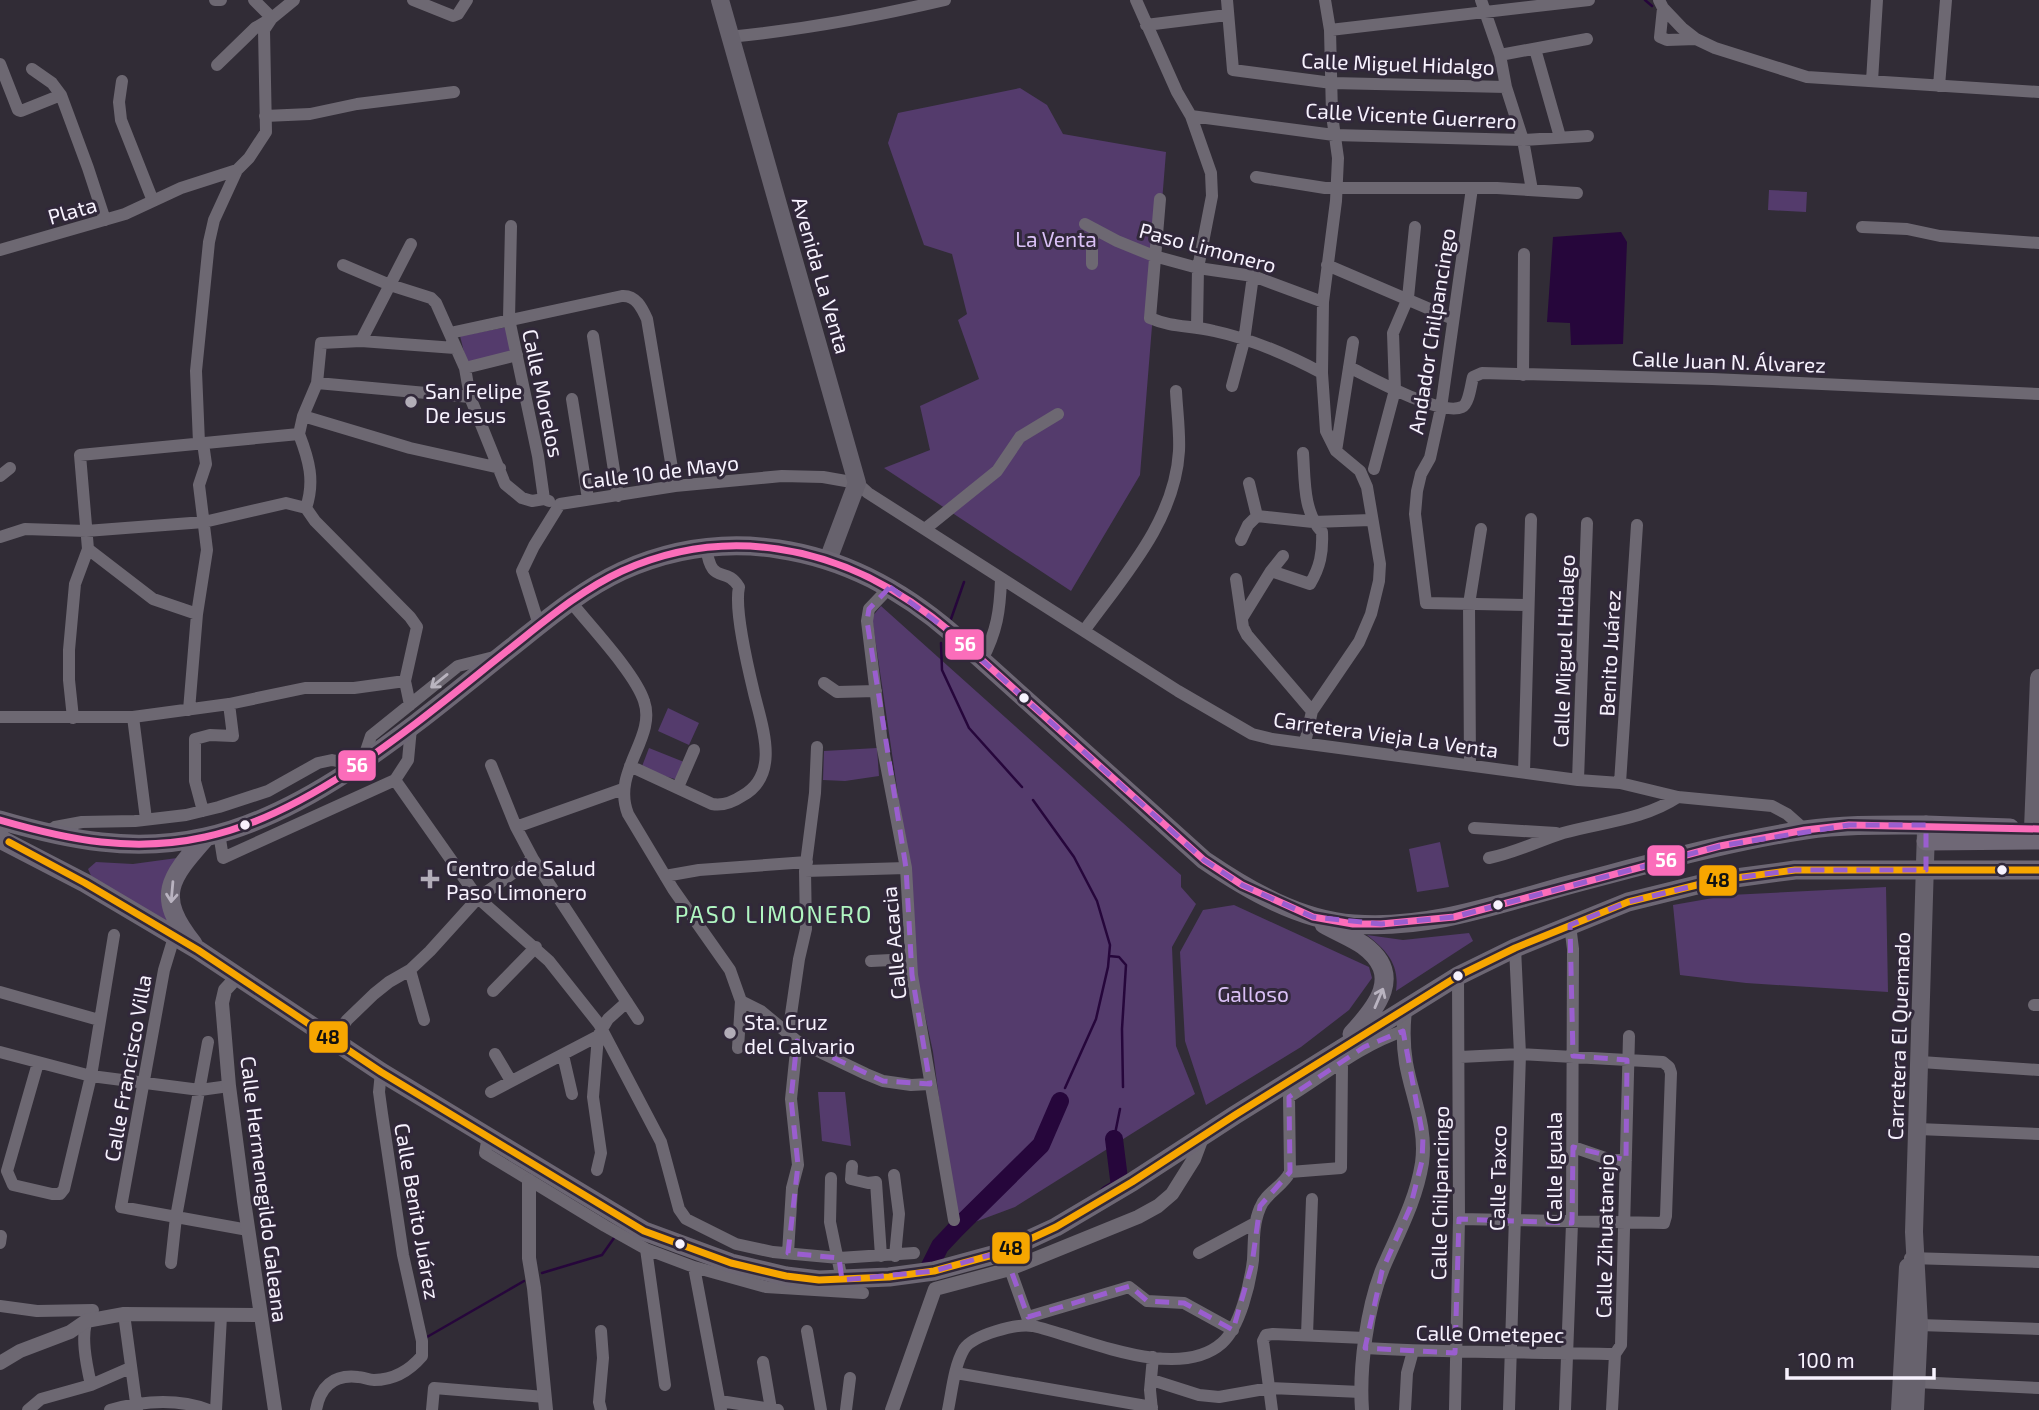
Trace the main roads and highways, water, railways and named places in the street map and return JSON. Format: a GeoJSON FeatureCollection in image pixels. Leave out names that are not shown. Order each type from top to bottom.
{"type":"FeatureCollection","features":[{"type":"Feature","properties":{"kind":"highway"},"geometry":{"type":"LineString","coordinates":[[0,820],[45,833],[117,845],[174,842],[213,835],[274,813],[359,763],[411,728],[539,625],[620,572],[649,560],[706,547],[757,546],[790,551],[828,560],[864,573],[928,613],[1204,860],[1242,885],[1313,917],[1363,945],[1375,957],[1384,974],[1384,988],[1380,1000],[1340,1057]]}},
{"type":"Feature","properties":{"kind":"highway"},"geometry":{"type":"LineString","coordinates":[[1313,917],[1353,924],[1454,917],[1720,846],[1805,830],[1849,825],[1926,833]]}},
{"type":"Feature","properties":{"kind":"highway"},"geometry":{"type":"LineString","coordinates":[[198,950],[176,919],[171,904],[171,889],[173,877],[181,866],[213,835]]}},
{"type":"Feature","properties":{"kind":"highway"},"geometry":{"type":"LineString","coordinates":[[0,839],[75,877],[198,950],[380,1072],[644,1231],[731,1263],[786,1276],[842,1280],[1005,1261],[1203,1135],[1340,1057],[1458,976],[1515,947],[1628,902],[1713,881],[1795,870],[1926,870]]}},
{"type":"Feature","properties":{"kind":"main road","name":"Avenida La Venta"},"geometry":{"type":"LineString","coordinates":[[720,0],[857,482],[828,560]]}},
{"type":"Feature","properties":{"kind":"main road"},"geometry":{"type":"LineString","coordinates":[[1926,833],[2038,831],[2039,678]]}},
{"type":"Feature","properties":{"kind":"main road","name":"Carretera El Quemado"},"geometry":{"type":"LineString","coordinates":[[1915,1410],[1919,1325],[1913,1255],[1926,833]]}},
{"type":"Feature","properties":{"kind":"main road"},"geometry":{"type":"LineString","coordinates":[[1926,870],[2039,870]]}},
{"type":"Feature","properties":{"kind":"main road","name":"Carretera El Quemado"},"geometry":{"type":"LineString","coordinates":[[1900,1410],[1906,1281],[1913,1255]]}},
{"type":"Feature","properties":{"kind":"waterway"},"geometry":{"type":"LineString","coordinates":[[1645,0],[1652,6]]}},
{"type":"Feature","properties":{"kind":"waterway"},"geometry":{"type":"LineString","coordinates":[[951,619],[964,582]]}},
{"type":"Feature","properties":{"kind":"waterway"},"geometry":{"type":"LineString","coordinates":[[941,643],[942,670],[969,728],[1022,787]]}},
{"type":"Feature","properties":{"kind":"waterway"},"geometry":{"type":"LineString","coordinates":[[1033,800],[1074,857],[1097,901],[1110,945],[1108,967],[1096,1019],[1065,1088]]}},
{"type":"Feature","properties":{"kind":"waterway"},"geometry":{"type":"LineString","coordinates":[[1109,956],[1119,957],[1126,965],[1122,1029],[1123,1087]]}},
{"type":"Feature","properties":{"kind":"waterway"},"geometry":{"type":"LineString","coordinates":[[930,1266],[940,1246],[1041,1145],[1060,1101]]}},
{"type":"Feature","properties":{"kind":"waterway"},"geometry":{"type":"LineString","coordinates":[[1114,1139],[1120,1109]]}},
{"type":"Feature","properties":{"kind":"waterway"},"geometry":{"type":"LineString","coordinates":[[1108,1194],[1120,1187],[1114,1139]]}},
{"type":"Feature","properties":{"kind":"waterway"},"geometry":{"type":"LineString","coordinates":[[542,1273],[602,1255],[614,1238]]}},
{"type":"Feature","properties":{"kind":"waterway"},"geometry":{"type":"LineString","coordinates":[[427,1337],[524,1281]]}},
{"type":"Feature","properties":{"kind":"place","name":"San Felipe De Jesus"},"geometry":{"type":"Point","coordinates":[411,402]}},
{"type":"Feature","properties":{"kind":"place","name":"Centro de Salud Paso Limonero"},"geometry":{"type":"Point","coordinates":[430,879]}},
{"type":"Feature","properties":{"kind":"place","name":"Sta. Cruz del Calvario"},"geometry":{"type":"Point","coordinates":[730,1033]}},
{"type":"Feature","properties":{"kind":"district","name":"PASO LIMONERO"},"geometry":{"type":"Point","coordinates":[774,914]}},
{"type":"Feature","properties":{"kind":"park label","name":"La Venta"},"geometry":{"type":"Point","coordinates":[1056,238]}},
{"type":"Feature","properties":{"kind":"park label","name":"Galloso"},"geometry":{"type":"Point","coordinates":[1253,993]}}]}
